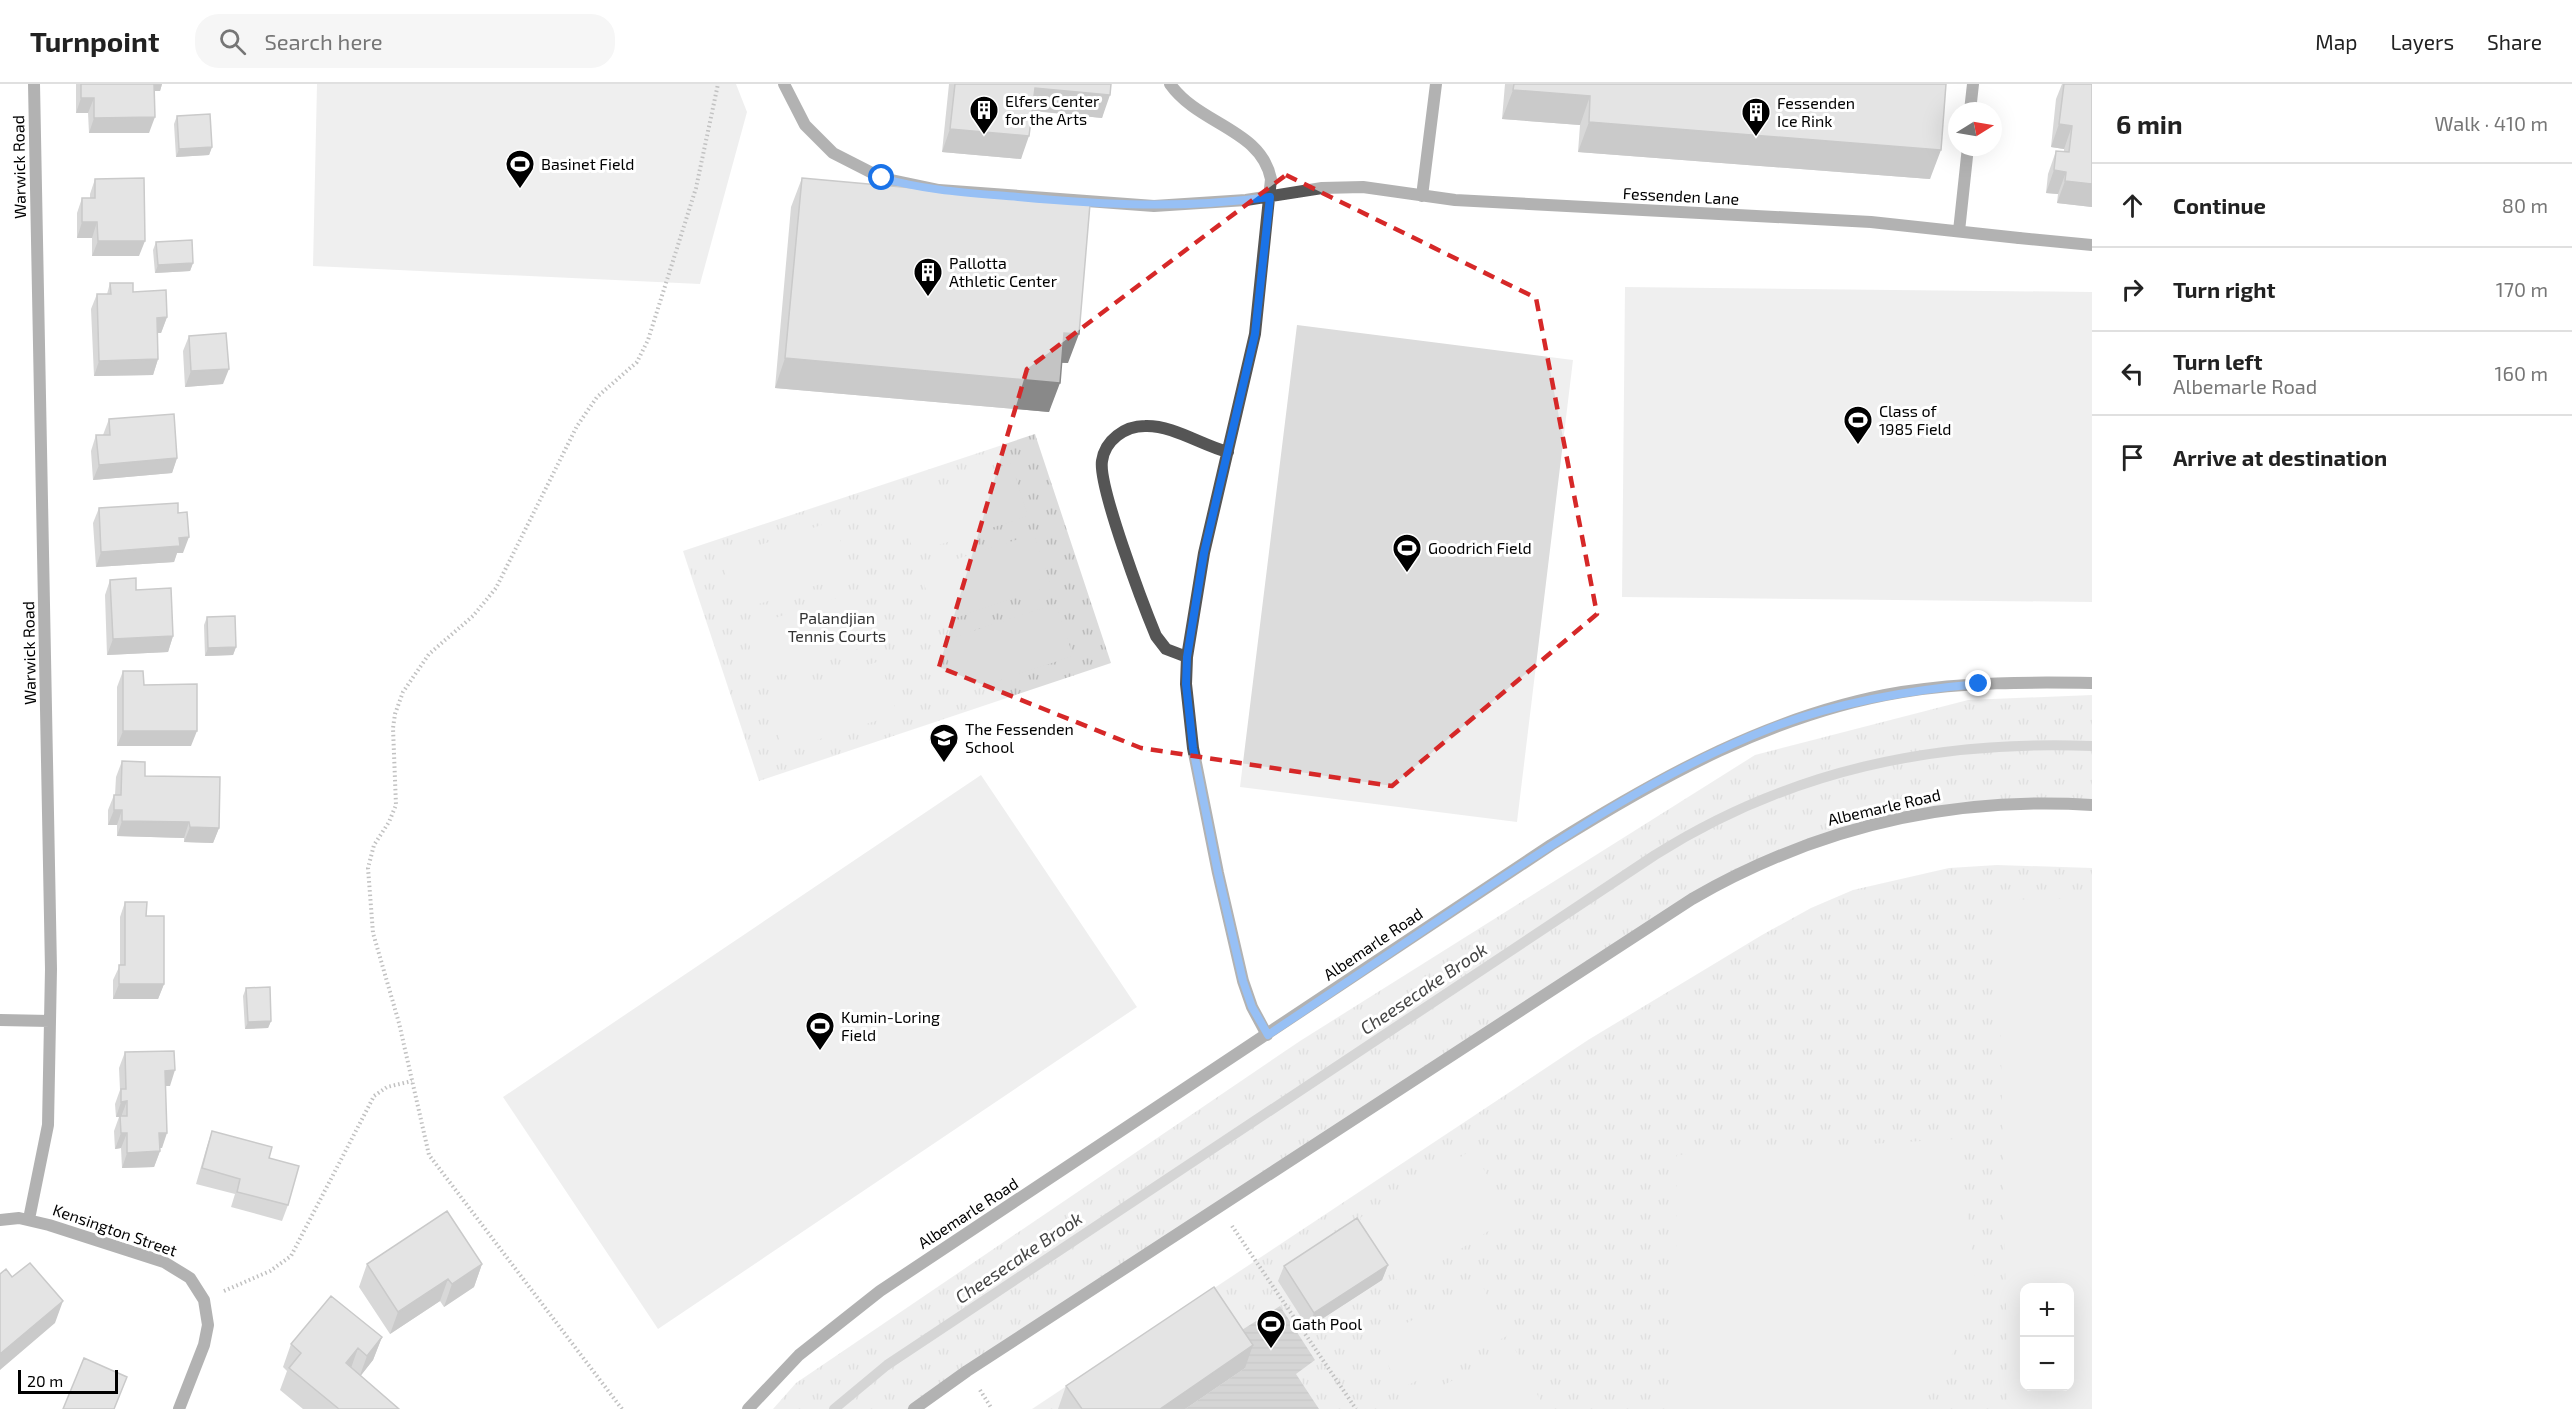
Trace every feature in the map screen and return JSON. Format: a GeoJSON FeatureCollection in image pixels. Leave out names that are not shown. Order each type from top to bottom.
{"type":"FeatureCollection","features":[{"type":"Feature","properties":{"kind":"street","name":"Warwick Road"},"geometry":{"type":"LineString","coordinates":[[29,1220],[48,1125],[51,940],[34,84]]}},
{"type":"Feature","properties":{"kind":"street","name":"Fessenden Lane"},"geometry":{"type":"LineString","coordinates":[[784,84],[805,125],[833,153],[862,170],[909,186],[954,192],[1143,206],[1270,197],[1334,187],[1377,188],[1455,200],[1871,222],[2092,245]]}},
{"type":"Feature","properties":{"kind":"street"},"geometry":{"type":"LineString","coordinates":[[1170,84],[1191,108],[1233,131],[1257,149],[1269,170],[1270,197],[1256,324],[1204,553],[1187,657],[1186,684],[1189,721],[1213,852],[1243,981],[1252,1007],[1268,1035]]}},
{"type":"Feature","properties":{"kind":"street"},"geometry":{"type":"LineString","coordinates":[[1422,196],[1436,84]]}},
{"type":"Feature","properties":{"kind":"street"},"geometry":{"type":"LineString","coordinates":[[1971,102],[1973,84]]}},
{"type":"Feature","properties":{"kind":"street"},"geometry":{"type":"LineString","coordinates":[[1959,231],[1967,156]]}},
{"type":"Feature","properties":{"kind":"street"},"geometry":{"type":"LineString","coordinates":[[1187,657],[1166,649],[1156,636],[1105,489],[1102,459],[1108,443],[1114,438],[1129,428],[1146,426],[1169,429],[1202,444],[1228,452]]}},
{"type":"Feature","properties":{"kind":"street","name":"Albemarle Road"},"geometry":{"type":"LineString","coordinates":[[748,1409],[799,1355],[858,1306],[1567,835],[1660,780],[1746,738],[1825,710],[1901,692],[1979,684],[2092,683]]}},
{"type":"Feature","properties":{"kind":"street","name":"Albemarle Road"},"geometry":{"type":"LineString","coordinates":[[914,1409],[967,1371],[1692,899],[1759,864],[1851,829],[1913,814],[2005,804],[2092,805]]}},
{"type":"Feature","properties":{"kind":"street"},"geometry":{"type":"LineString","coordinates":[[0,1020],[50,1021]]}},
{"type":"Feature","properties":{"kind":"street","name":"Kensington Street"},"geometry":{"type":"LineString","coordinates":[[0,1221],[29,1220],[164,1262],[190,1278],[204,1300]]}},
{"type":"Feature","properties":{"kind":"street"},"geometry":{"type":"LineString","coordinates":[[179,1409],[207,1335],[208,1316],[204,1300]]}},
{"type":"Feature","properties":{"kind":"path"},"geometry":{"type":"LineString","coordinates":[[622,1409],[433,1161],[425,1145],[399,1023],[373,933],[369,901],[370,856],[374,844],[395,813],[393,750],[395,714],[403,692],[429,654],[473,616],[496,588],[586,411],[637,362],[643,352],[696,188],[718,84]]}},
{"type":"Feature","properties":{"kind":"path"},"geometry":{"type":"LineString","coordinates":[[204,1300],[270,1271],[291,1256],[374,1096],[387,1087],[412,1081]]}},
{"type":"Feature","properties":{"kind":"path"},"geometry":{"type":"LineString","coordinates":[[1219,1207],[1356,1409]]}},
{"type":"Feature","properties":{"kind":"highlighted area"},"geometry":{"type":"Polygon","coordinates":[[[1286,175],[1536,298],[1597,614],[1392,786],[1141,748],[939,667],[1027,369],[1286,175]]]}},
{"type":"Feature","properties":{"kind":"green space","name":"Basinet Field"},"geometry":{"type":"Polygon","coordinates":[[[317,84],[736,84],[747,112],[700,284],[313,266],[317,84]]]}},
{"type":"Feature","properties":{"kind":"green space","name":"Class of 1985 Field"},"geometry":{"type":"Polygon","coordinates":[[[1625,287],[2092,292],[2092,602],[1622,597],[1625,287]]]}},
{"type":"Feature","properties":{"kind":"green space","name":"Goodrich Field"},"geometry":{"type":"Polygon","coordinates":[[[1297,325],[1573,360],[1517,822],[1240,787],[1297,325]]]}},
{"type":"Feature","properties":{"kind":"green space","name":"Palandjian Tennis Courts"},"geometry":{"type":"Polygon","coordinates":[[[1035,434],[1111,663],[759,781],[683,551],[1035,434]]]}},
{"type":"Feature","properties":{"kind":"green space"},"geometry":{"type":"Polygon","coordinates":[[[1011,463],[1028,516],[914,553],[897,501],[1011,463]]]}},
{"type":"Feature","properties":{"kind":"green space"},"geometry":{"type":"Polygon","coordinates":[[[834,521],[851,574],[737,611],[720,558],[834,521]]]}},
{"type":"Feature","properties":{"kind":"green space"},"geometry":{"type":"Polygon","coordinates":[[[1034,534],[1051,586],[937,624],[920,571],[1034,534]]]}},
{"type":"Feature","properties":{"kind":"green space"},"geometry":{"type":"Polygon","coordinates":[[[858,591],[875,643],[761,681],[744,628],[858,591]]]}},
{"type":"Feature","properties":{"kind":"green space"},"geometry":{"type":"Polygon","coordinates":[[[1056,604],[1073,656],[959,694],[942,641],[1056,604]]]}},
{"type":"Feature","properties":{"kind":"green space"},"geometry":{"type":"Polygon","coordinates":[[[880,661],[897,714],[783,751],[766,699],[880,661]]]}},
{"type":"Feature","properties":{"kind":"green space"},"geometry":{"type":"Polygon","coordinates":[[[2092,695],[2092,808],[2005,804],[1828,836],[1735,875],[918,1409],[773,1409],[796,1383],[1300,1041],[1755,755],[1968,700],[2092,695]]]}},
{"type":"Feature","properties":{"kind":"green space","name":"Kumin-Loring Field"},"geometry":{"type":"Polygon","coordinates":[[[981,775],[1137,1007],[658,1329],[503,1097],[981,775]]]}},
{"type":"Feature","properties":{"kind":"green space"},"geometry":{"type":"Polygon","coordinates":[[[1997,865],[2092,868],[2092,1409],[1032,1409],[1588,1040],[1762,935],[1811,908],[1853,890],[1949,868],[1997,865]]]}},
{"type":"Feature","properties":{"kind":"green space"},"geometry":{"type":"Polygon","coordinates":[[[2092,898],[2092,1409],[2008,1409],[1998,900],[2092,898]]]}},
{"type":"Feature","properties":{"kind":"green space"},"geometry":{"type":"Polygon","coordinates":[[[1957,1139],[1979,1307],[1923,1405],[1918,1409],[1675,1409],[1677,1155],[1957,1139]]]}},
{"type":"Feature","properties":{"kind":"green space"},"geometry":{"type":"Polygon","coordinates":[[[1472,1150],[1512,1216],[1401,1287],[1360,1218],[1472,1150]]]}},
{"type":"Feature","properties":{"kind":"green space"},"geometry":{"type":"Polygon","coordinates":[[[1482,1285],[1507,1336],[1400,1389],[1375,1339],[1482,1285]]]}},
{"type":"Feature","properties":{"kind":"green space"},"geometry":{"type":"Polygon","coordinates":[[[1515,1349],[1540,1400],[1521,1409],[1411,1409],[1408,1403],[1515,1349]]]}},
{"type":"Feature","properties":{"kind":"shaded area","name":"Gath Pool"},"geometry":{"type":"Polygon","coordinates":[[[1280,1306],[1315,1360],[1296,1374],[1319,1409],[1185,1409],[1245,1368],[1226,1340],[1280,1306]]]}},
{"type":"Feature","properties":{"kind":"building"},"geometry":{"type":"Polygon","coordinates":[[[81,84],[154,84],[155,117],[94,118],[94,98],[81,98],[81,84]]]}},
{"type":"Feature","properties":{"kind":"building"},"geometry":{"type":"Polygon","coordinates":[[[955,84],[1111,84],[1110,95],[1035,88],[1029,136],[950,129],[955,84]]]}},
{"type":"Feature","properties":{"kind":"building"},"geometry":{"type":"Polygon","coordinates":[[[1514,84],[1946,84],[1941,150],[1589,122],[1590,96],[1513,90],[1514,84]]]}},
{"type":"Feature","properties":{"kind":"building"},"geometry":{"type":"Polygon","coordinates":[[[2064,84],[2092,84],[2092,184],[2065,181],[2066,172],[2054,170],[2056,151],[2069,152],[2072,126],[2059,124],[2064,84]]]}},
{"type":"Feature","properties":{"kind":"building"},"geometry":{"type":"Polygon","coordinates":[[[210,114],[212,147],[179,149],[177,116],[210,114]]]}},
{"type":"Feature","properties":{"kind":"building"},"geometry":{"type":"Polygon","coordinates":[[[144,178],[145,241],[98,241],[97,222],[82,222],[82,198],[95,198],[95,179],[144,178]]]}},
{"type":"Feature","properties":{"kind":"building","name":"Pallotta Athletic Center"},"geometry":{"type":"Polygon","coordinates":[[[802,178],[1090,204],[1079,334],[1064,333],[1060,383],[785,358],[802,178]]]}},
{"type":"Feature","properties":{"kind":"building"},"geometry":{"type":"Polygon","coordinates":[[[192,240],[193,263],[158,265],[156,242],[192,240]]]}},
{"type":"Feature","properties":{"kind":"building"},"geometry":{"type":"Polygon","coordinates":[[[110,283],[133,283],[133,292],[166,290],[167,317],[157,318],[158,359],[99,361],[97,294],[111,294],[110,283]]]}},
{"type":"Feature","properties":{"kind":"building"},"geometry":{"type":"Polygon","coordinates":[[[226,333],[229,369],[191,371],[189,336],[226,333]]]}},
{"type":"Feature","properties":{"kind":"building"},"geometry":{"type":"Polygon","coordinates":[[[174,414],[177,458],[99,465],[96,435],[110,435],[109,419],[174,414]]]}},
{"type":"Feature","properties":{"kind":"building"},"geometry":{"type":"Polygon","coordinates":[[[178,503],[178,513],[187,512],[189,537],[179,538],[180,546],[101,552],[99,508],[178,503]]]}},
{"type":"Feature","properties":{"kind":"building"},"geometry":{"type":"Polygon","coordinates":[[[136,578],[136,590],[171,588],[173,636],[113,639],[110,580],[136,578]]]}},
{"type":"Feature","properties":{"kind":"building"},"geometry":{"type":"Polygon","coordinates":[[[235,616],[236,647],[208,648],[207,617],[235,616]]]}},
{"type":"Feature","properties":{"kind":"building"},"geometry":{"type":"Polygon","coordinates":[[[123,671],[143,671],[144,685],[197,684],[197,731],[123,731],[123,671]]]}},
{"type":"Feature","properties":{"kind":"building"},"geometry":{"type":"Polygon","coordinates":[[[122,761],[145,762],[145,776],[220,777],[219,828],[190,827],[189,822],[122,821],[122,810],[114,810],[114,795],[121,795],[122,761]]]}},
{"type":"Feature","properties":{"kind":"building"},"geometry":{"type":"Polygon","coordinates":[[[125,902],[147,902],[146,916],[164,916],[164,984],[119,984],[119,965],[125,965],[125,902]]]}},
{"type":"Feature","properties":{"kind":"building"},"geometry":{"type":"Polygon","coordinates":[[[270,987],[271,1021],[248,1022],[246,988],[270,987]]]}},
{"type":"Feature","properties":{"kind":"building"},"geometry":{"type":"Polygon","coordinates":[[[174,1051],[175,1070],[165,1071],[167,1133],[159,1133],[160,1151],[127,1153],[127,1133],[121,1133],[120,1116],[127,1116],[127,1101],[121,1102],[121,1089],[126,1089],[125,1052],[174,1051]]]}},
{"type":"Feature","properties":{"kind":"building"},"geometry":{"type":"Polygon","coordinates":[[[212,1131],[272,1147],[269,1158],[299,1166],[288,1205],[237,1192],[240,1179],[202,1168],[212,1131]]]}},
{"type":"Feature","properties":{"kind":"building"},"geometry":{"type":"Polygon","coordinates":[[[447,1211],[482,1264],[452,1284],[448,1279],[398,1312],[367,1264],[447,1211]]]}},
{"type":"Feature","properties":{"kind":"building"},"geometry":{"type":"Polygon","coordinates":[[[1357,1218],[1388,1265],[1314,1313],[1284,1266],[1357,1218]]]}},
{"type":"Feature","properties":{"kind":"building"},"geometry":{"type":"Polygon","coordinates":[[[30,1263],[63,1301],[0,1354],[0,1274],[6,1269],[12,1277],[30,1263]]]}},
{"type":"Feature","properties":{"kind":"building"},"geometry":{"type":"Polygon","coordinates":[[[1214,1287],[1253,1345],[1160,1409],[1082,1409],[1066,1386],[1214,1287]]]}},
{"type":"Feature","properties":{"kind":"building"},"geometry":{"type":"Polygon","coordinates":[[[331,1296],[382,1337],[367,1356],[358,1348],[346,1363],[399,1409],[339,1409],[289,1368],[301,1353],[291,1344],[331,1296]]]}},
{"type":"Feature","properties":{"kind":"building"},"geometry":{"type":"Polygon","coordinates":[[[84,1358],[127,1377],[114,1409],[63,1409],[84,1358]]]}},
{"type":"Feature","properties":{"kind":"waterway","name":"Cheesecake Brook"},"geometry":{"type":"LineString","coordinates":[[834,1409],[887,1365],[1655,855],[1706,826],[1758,801],[1865,766],[1920,755],[1976,749],[2033,745],[2092,746]]}},
{"type":"Feature","properties":{"kind":"place","name":"Elfers Center for the Arts"},"geometry":{"type":"Point","coordinates":[984,136]}},
{"type":"Feature","properties":{"kind":"place","name":"Fessenden Ice Rink"},"geometry":{"type":"Point","coordinates":[1756,138]}},
{"type":"Feature","properties":{"kind":"place","name":"Basinet Field"},"geometry":{"type":"Point","coordinates":[520,190]}},
{"type":"Feature","properties":{"kind":"place","name":"Pallotta Athletic Center"},"geometry":{"type":"Point","coordinates":[928,298]}},
{"type":"Feature","properties":{"kind":"place","name":"Class of 1985 Field"},"geometry":{"type":"Point","coordinates":[1858,446]}},
{"type":"Feature","properties":{"kind":"place","name":"Goodrich Field"},"geometry":{"type":"Point","coordinates":[1407,574]}},
{"type":"Feature","properties":{"kind":"place","name":"The Fessenden School"},"geometry":{"type":"Point","coordinates":[944,764]}},
{"type":"Feature","properties":{"kind":"place","name":"Kumin-Loring Field"},"geometry":{"type":"Point","coordinates":[820,1052]}},
{"type":"Feature","properties":{"kind":"place","name":"Gath Pool"},"geometry":{"type":"Point","coordinates":[1271,1350]}},
{"type":"Feature","properties":{"kind":"route"},"geometry":{"type":"LineString","coordinates":[[882,178],[909,186],[939,190],[1112,205],[1179,205],[1270,197],[1255,334],[1204,553],[1186,670],[1186,697],[1193,748],[1218,873],[1243,981],[1252,1007],[1268,1035],[1551,845],[1631,796],[1717,751],[1746,738],[1825,710],[1901,692],[1979,684]]}}]}
